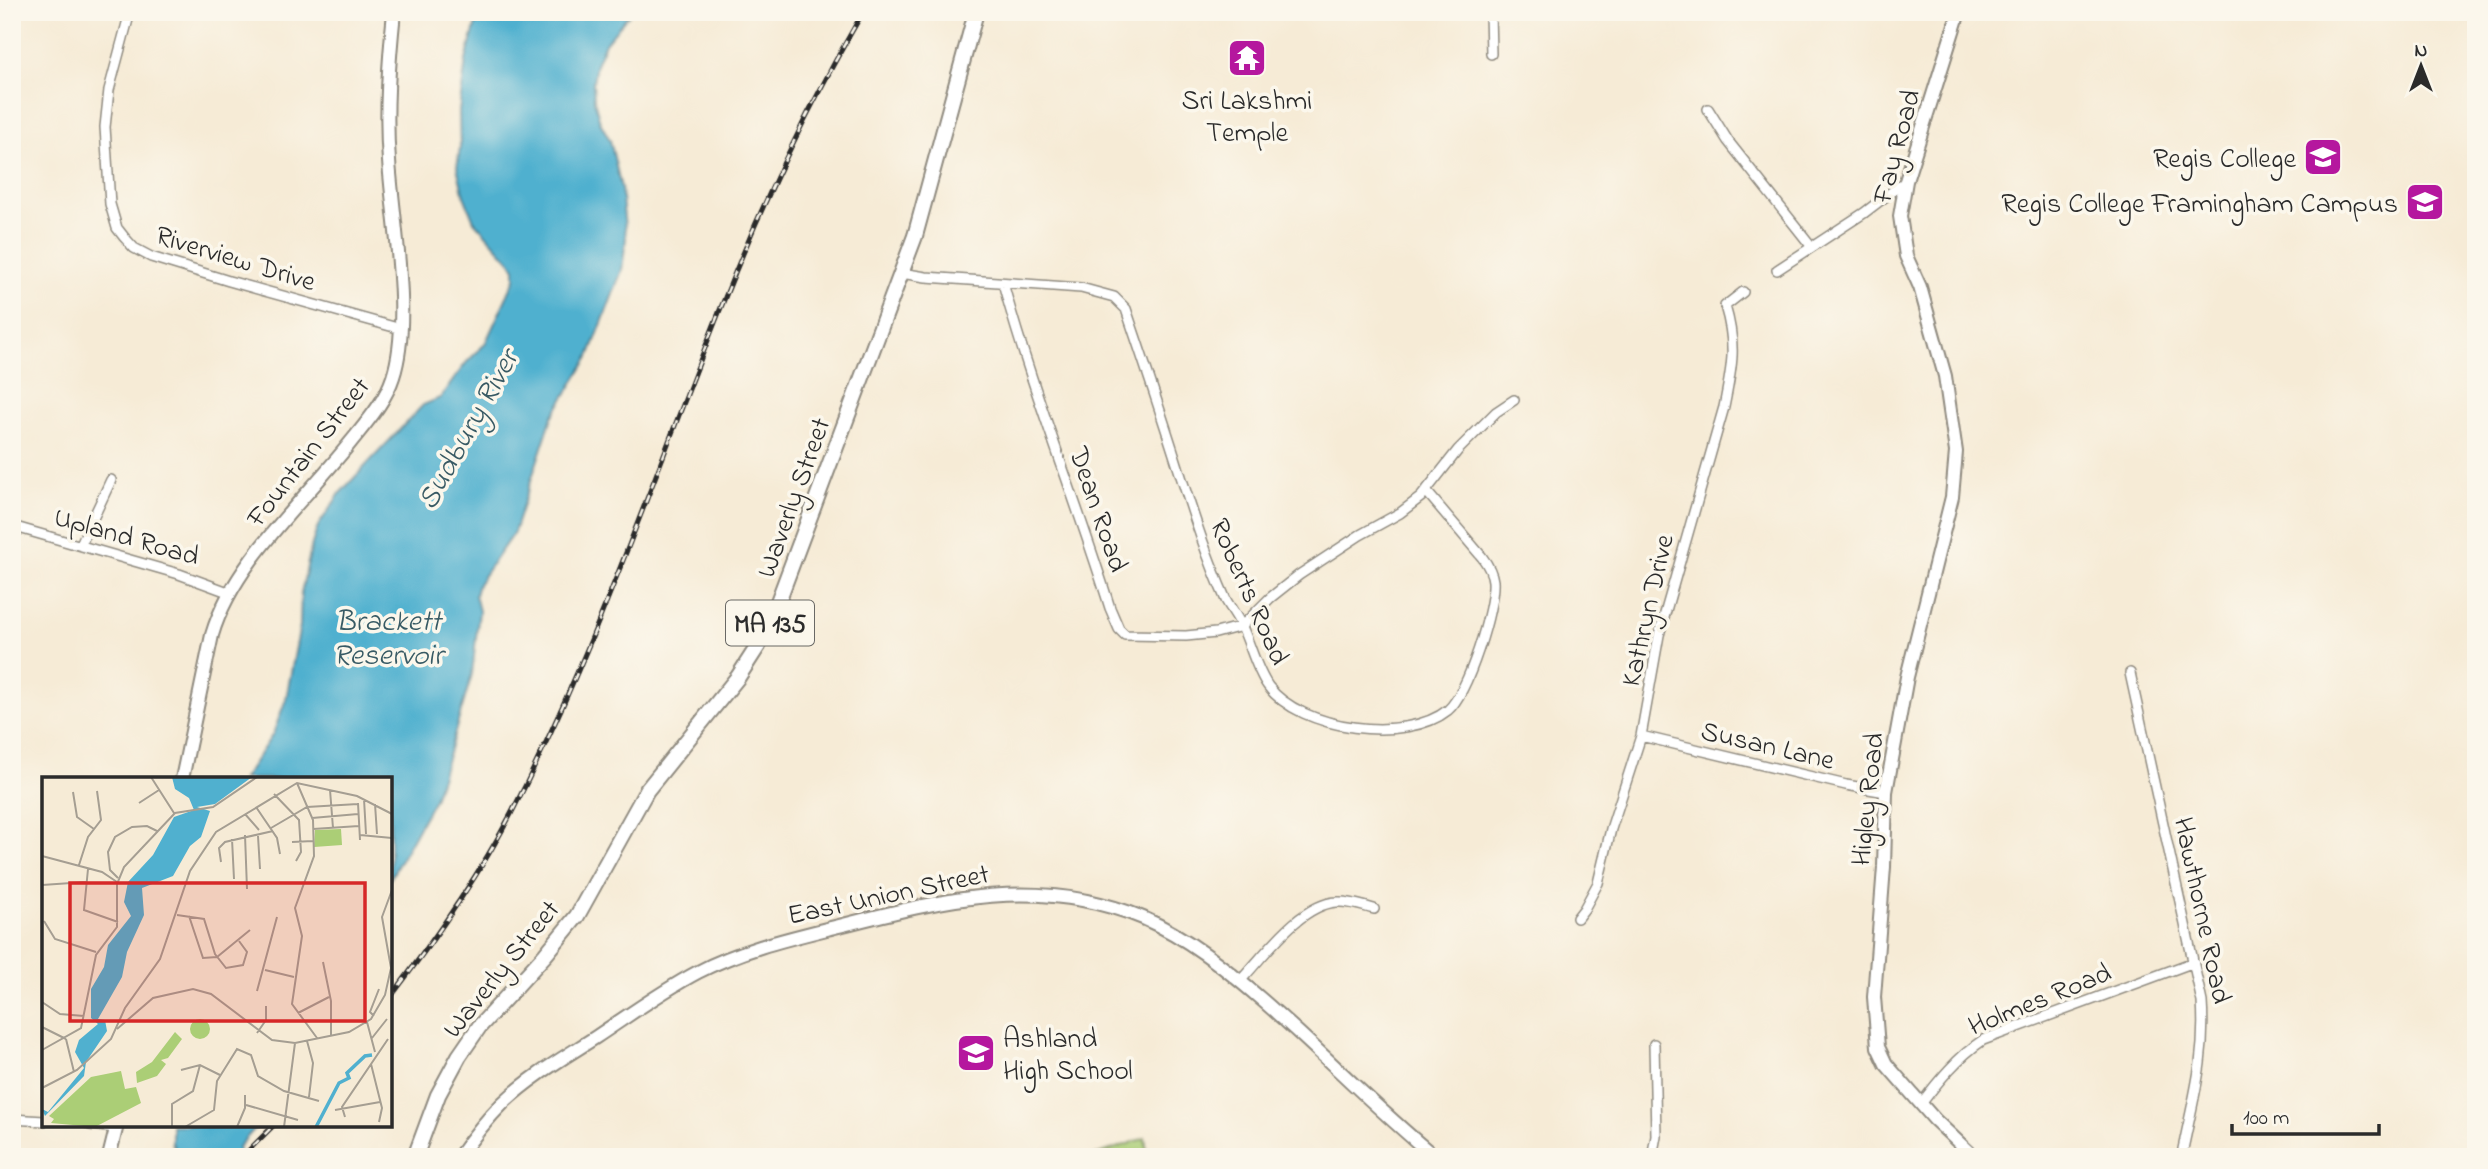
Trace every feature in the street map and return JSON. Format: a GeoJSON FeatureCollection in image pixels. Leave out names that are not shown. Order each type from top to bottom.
{"type":"FeatureCollection","features":[{"type":"Feature","properties":{"kind":"main road","name":"Waverly Street"},"geometry":{"type":"LineString","coordinates":[[415,1157],[438,1095],[459,1056],[479,1027],[577,916],[647,790],[738,677],[774,615],[926,200],[976,12]]}},
{"type":"Feature","properties":{"kind":"street","name":"Riverview Drive"},"geometry":{"type":"LineString","coordinates":[[130,12],[109,90],[105,127],[110,204],[117,228],[124,237],[134,248],[151,257],[401,329]]}},
{"type":"Feature","properties":{"kind":"street","name":"Fountain Street"},"geometry":{"type":"LineString","coordinates":[[182,777],[212,635],[218,612],[228,592],[373,414],[393,378],[401,329],[388,131],[394,12]]}},
{"type":"Feature","properties":{"kind":"street"},"geometry":{"type":"LineString","coordinates":[[1490,12],[1491,54]]}},
{"type":"Feature","properties":{"kind":"street","name":"Fay Road"},"geometry":{"type":"LineString","coordinates":[[1952,414],[1933,326],[1906,256],[1900,231],[1900,216],[1906,181],[1959,12]]}},
{"type":"Feature","properties":{"kind":"street"},"geometry":{"type":"LineString","coordinates":[[1708,110],[1728,141],[1812,247]]}},
{"type":"Feature","properties":{"kind":"street"},"geometry":{"type":"LineString","coordinates":[[1777,270],[1864,213],[1906,181]]}},
{"type":"Feature","properties":{"kind":"street","name":"Roberts Road"},"geometry":{"type":"LineString","coordinates":[[901,274],[1081,288],[1114,297],[1126,309],[1198,529],[1227,600],[1242,626],[1268,685],[1286,704],[1314,716],[1369,729],[1401,728],[1430,721],[1450,709],[1462,693],[1486,621],[1493,581],[1490,569],[1482,557],[1426,491]]}},
{"type":"Feature","properties":{"kind":"street","name":"Dean Road"},"geometry":{"type":"LineString","coordinates":[[1003,283],[1059,460],[1119,629],[1125,635],[1137,637],[1216,633],[1242,626]]}},
{"type":"Feature","properties":{"kind":"street","name":"Kathryn Drive"},"geometry":{"type":"LineString","coordinates":[[1577,918],[1598,883],[1611,829],[1641,736],[1659,635],[1724,407],[1732,370],[1733,332],[1725,306],[1743,292]]}},
{"type":"Feature","properties":{"kind":"street"},"geometry":{"type":"LineString","coordinates":[[1242,626],[1270,598],[1299,575],[1360,535],[1400,513],[1426,491],[1458,450],[1496,412],[1514,400]]}},
{"type":"Feature","properties":{"kind":"street","name":"Higley Road"},"geometry":{"type":"LineString","coordinates":[[1952,414],[1956,452],[1952,497],[1907,677],[1886,792],[1884,867],[1874,998],[1878,1047],[1886,1065],[1975,1157]]}},
{"type":"Feature","properties":{"kind":"street"},"geometry":{"type":"LineString","coordinates":[[80,544],[111,480]]}},
{"type":"Feature","properties":{"kind":"street","name":"Upland Road"},"geometry":{"type":"LineString","coordinates":[[12,526],[205,582],[228,592]]}},
{"type":"Feature","properties":{"kind":"street","name":"Hawthorne Road"},"geometry":{"type":"LineString","coordinates":[[2130,673],[2202,1002],[2202,1060],[2183,1157]]}},
{"type":"Feature","properties":{"kind":"street","name":"Susan Lane"},"geometry":{"type":"LineString","coordinates":[[1641,736],[1886,792]]}},
{"type":"Feature","properties":{"kind":"street","name":"East Union Street"},"geometry":{"type":"LineString","coordinates":[[459,1157],[479,1129],[504,1102],[553,1065],[698,972],[750,950],[789,938],[911,908],[979,895],[1008,893],[1079,899],[1143,919],[1197,948],[1299,1032],[1402,1130],[1435,1157]]}},
{"type":"Feature","properties":{"kind":"street"},"geometry":{"type":"LineString","coordinates":[[1240,981],[1300,918],[1314,908],[1338,902],[1374,909]]}},
{"type":"Feature","properties":{"kind":"street","name":"Holmes Road"},"geometry":{"type":"LineString","coordinates":[[1921,1104],[1945,1072],[1968,1049],[1983,1040],[2194,961]]}},
{"type":"Feature","properties":{"kind":"street"},"geometry":{"type":"LineString","coordinates":[[1652,1157],[1656,1136],[1654,1044]]}},
{"type":"Feature","properties":{"kind":"street"},"geometry":{"type":"LineString","coordinates":[[12,1119],[42,1121]]}},
{"type":"Feature","properties":{"kind":"street"},"geometry":{"type":"LineString","coordinates":[[109,1157],[117,1127]]}},
{"type":"Feature","properties":{"kind":"green space"},"geometry":{"type":"Polygon","coordinates":[[[1145,1138],[1148,1157],[1090,1157],[1145,1138]]]}},
{"type":"Feature","properties":{"kind":"water","name":"Brackett Reservoir"},"geometry":{"type":"Polygon","coordinates":[[[479,12],[631,12],[605,43],[596,64],[593,82],[594,100],[600,122],[610,140],[621,188],[626,238],[622,270],[589,357],[552,417],[514,532],[478,584],[475,595],[479,611],[472,674],[450,749],[434,799],[392,875],[392,777],[244,777],[273,734],[286,699],[300,626],[301,593],[318,526],[341,492],[423,405],[440,398],[466,363],[485,344],[515,279],[515,269],[511,262],[474,221],[457,167],[460,148],[459,111],[466,60],[479,12]]]}},
{"type":"Feature","properties":{"kind":"water"},"geometry":{"type":"Polygon","coordinates":[[[172,1127],[256,1127],[238,1147],[240,1157],[179,1157],[172,1143],[172,1127]]]}},
{"type":"Feature","properties":{"kind":"railway"},"geometry":{"type":"LineString","coordinates":[[392,995],[439,931],[484,862],[542,751],[598,622],[756,222],[789,151],[863,12]]}},
{"type":"Feature","properties":{"kind":"railway"},"geometry":{"type":"LineString","coordinates":[[242,1157],[272,1127]]}},
{"type":"Feature","properties":{"kind":"place","name":"Sri Lakshmi Temple"},"geometry":{"type":"Point","coordinates":[1247,58]}},
{"type":"Feature","properties":{"kind":"place","name":"Regis College"},"geometry":{"type":"Point","coordinates":[2323,157]}},
{"type":"Feature","properties":{"kind":"place","name":"Regis College Framingham Campus"},"geometry":{"type":"Point","coordinates":[2425,202]}},
{"type":"Feature","properties":{"kind":"place","name":"Ashland High School"},"geometry":{"type":"Point","coordinates":[976,1053]}},
{"type":"Feature","properties":{"kind":"water label","name":"Sudbury River"},"geometry":{"type":"Point","coordinates":[467,429]}}]}
